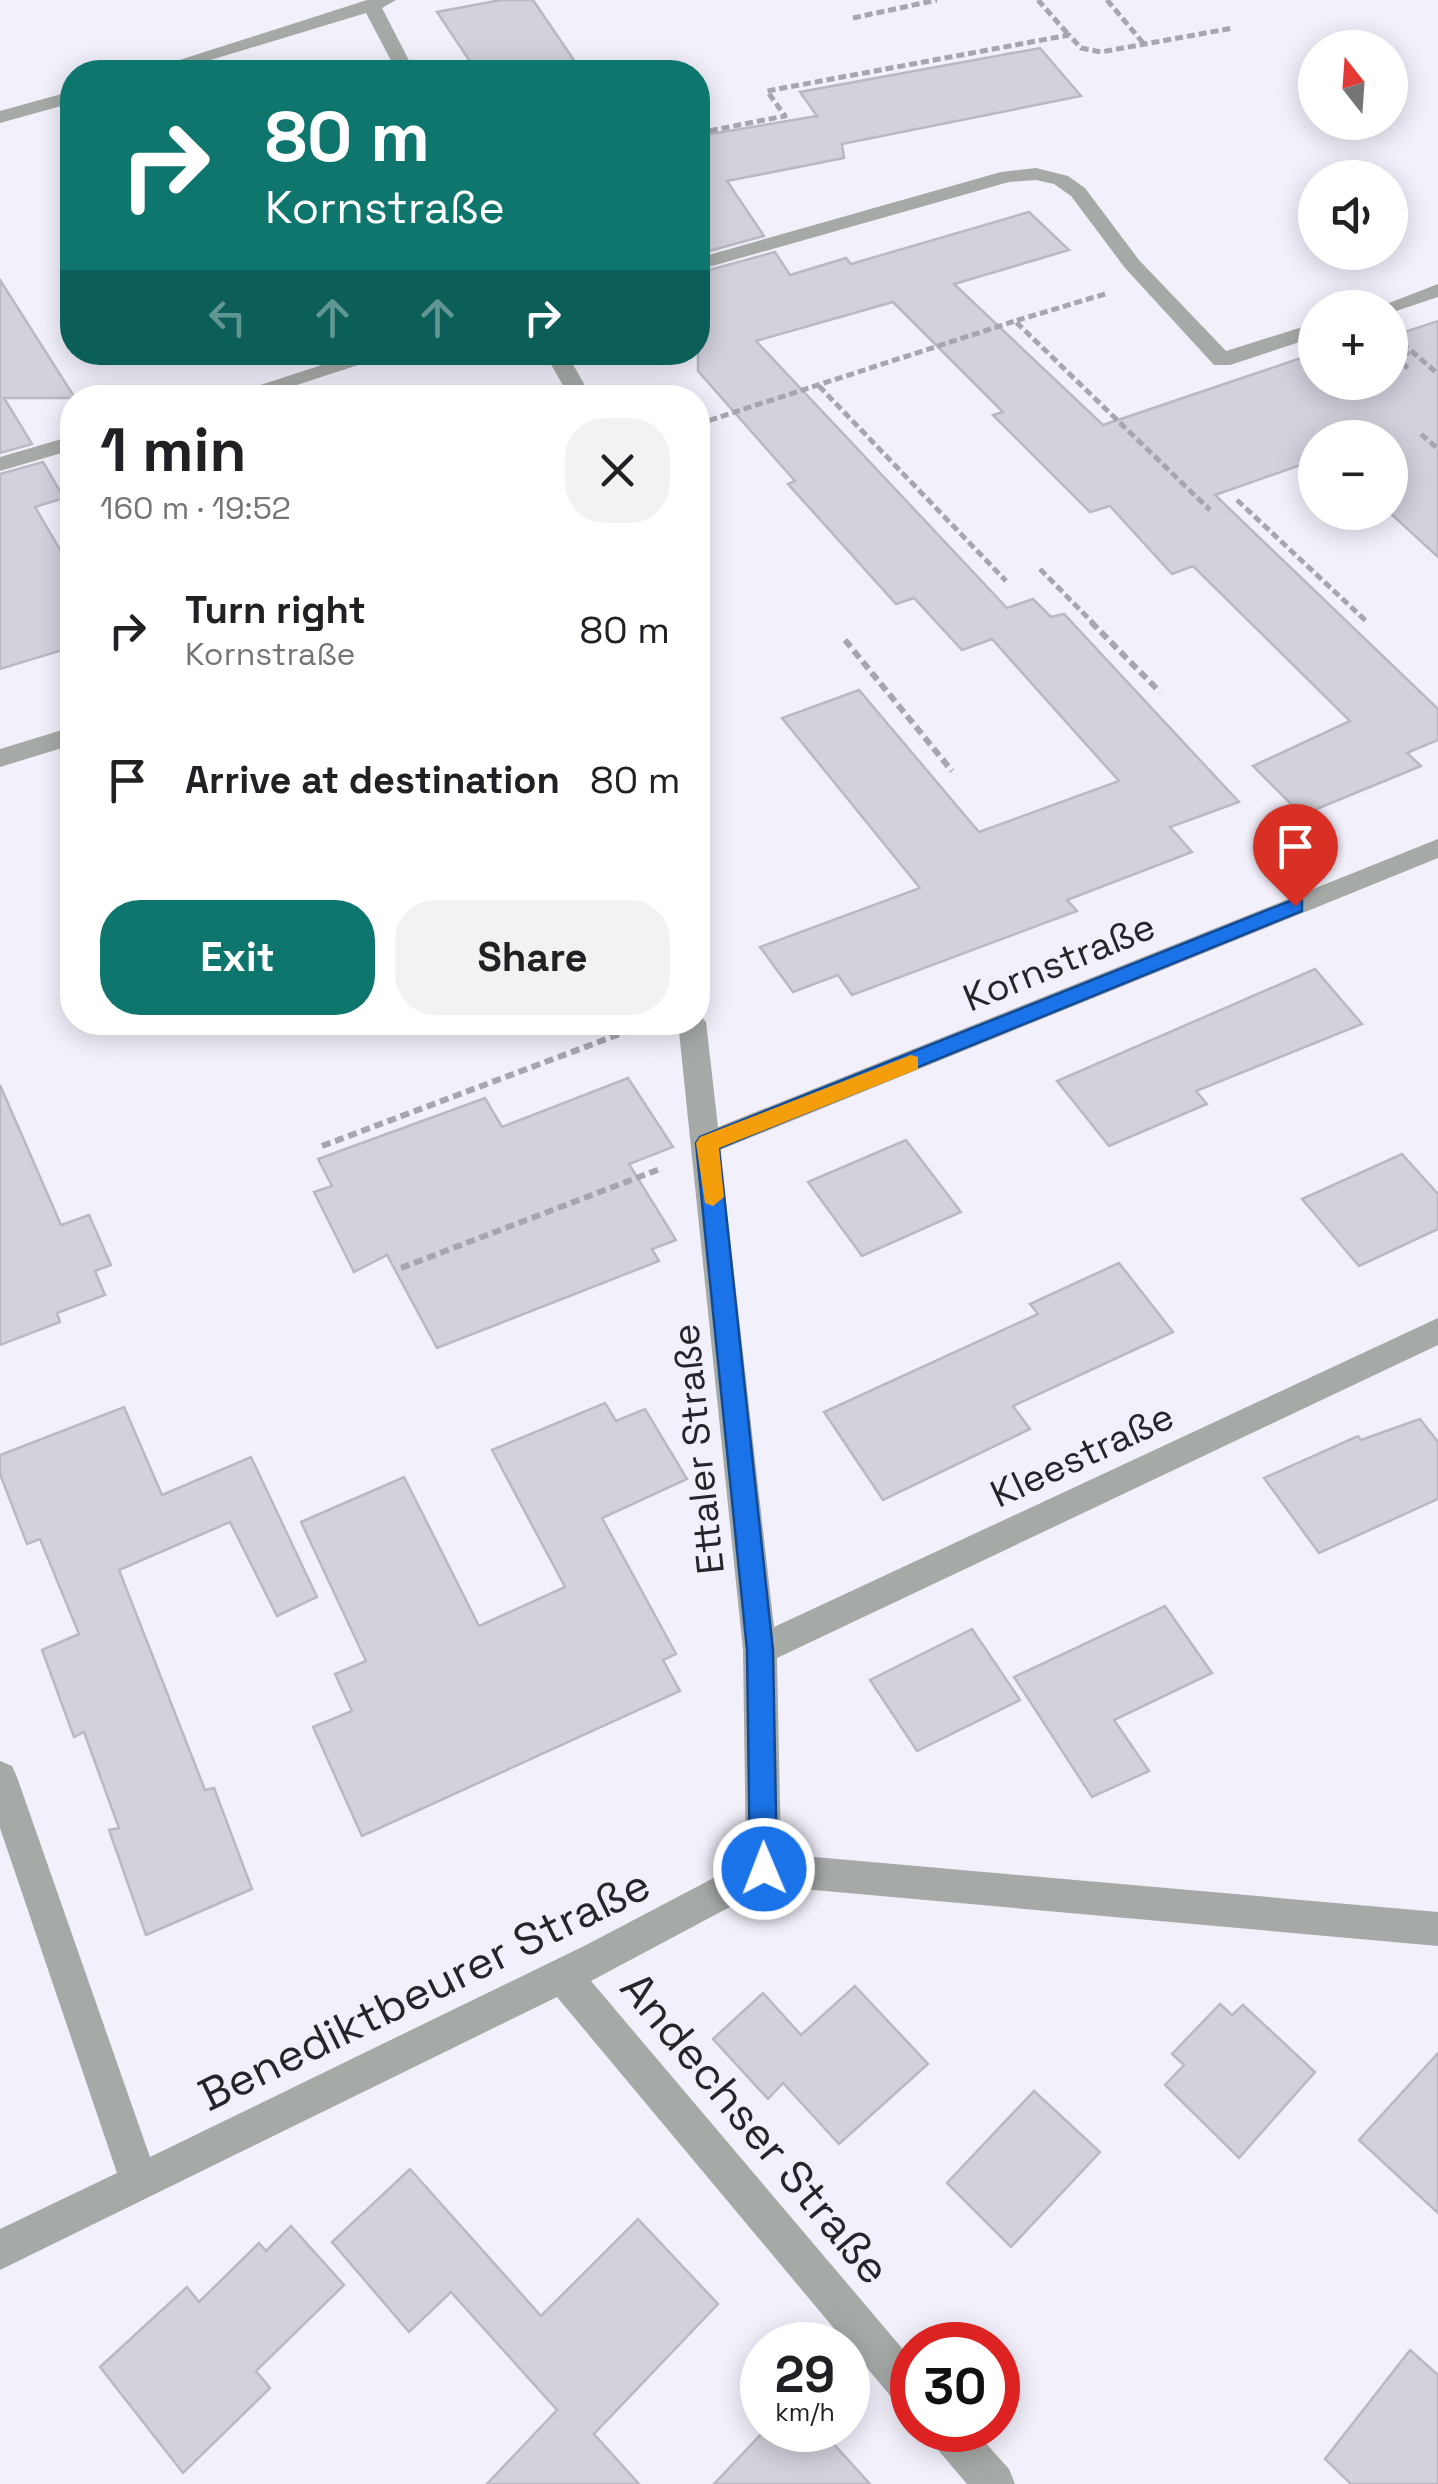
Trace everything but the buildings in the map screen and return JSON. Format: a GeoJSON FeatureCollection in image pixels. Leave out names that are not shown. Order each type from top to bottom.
{"type":"FeatureCollection","features":[{"type":"Feature","properties":{"kind":"street"},"geometry":{"type":"LineString","coordinates":[[191,60],[379,2],[401,60]]}},
{"type":"Feature","properties":{"kind":"street"},"geometry":{"type":"LineString","coordinates":[[0,117],[60,100]]}},
{"type":"Feature","properties":{"kind":"street"},"geometry":{"type":"LineString","coordinates":[[710,261],[1008,176],[1036,174],[1062,180],[1078,192],[1132,264],[1222,360],[1298,335]]}},
{"type":"Feature","properties":{"kind":"street"},"geometry":{"type":"LineString","coordinates":[[1408,300],[1438,290]]}},
{"type":"Feature","properties":{"kind":"street"},"geometry":{"type":"LineString","coordinates":[[275,385],[343,365]]}},
{"type":"Feature","properties":{"kind":"street"},"geometry":{"type":"LineString","coordinates":[[0,464],[60,446]]}},
{"type":"Feature","properties":{"kind":"street"},"geometry":{"type":"LineString","coordinates":[[0,758],[60,740]]}},
{"type":"Feature","properties":{"kind":"street","name":"Kornstraße"},"geometry":{"type":"LineString","coordinates":[[708,1147],[1438,848]]}},
{"type":"Feature","properties":{"kind":"street","name":"Ettaler Straße"},"geometry":{"type":"LineString","coordinates":[[694,1035],[760,1650],[764,1869]]}},
{"type":"Feature","properties":{"kind":"street","name":"Kleestraße"},"geometry":{"type":"LineString","coordinates":[[760,1650],[1438,1331]]}},
{"type":"Feature","properties":{"kind":"street"},"geometry":{"type":"LineString","coordinates":[[0,1778],[139,2182]]}},
{"type":"Feature","properties":{"kind":"street"},"geometry":{"type":"LineString","coordinates":[[764,1869],[1438,1929]]}},
{"type":"Feature","properties":{"kind":"street","name":"Benediktbeurer Straße"},"geometry":{"type":"LineString","coordinates":[[0,2250],[562,1976],[742,1885],[764,1869]]}},
{"type":"Feature","properties":{"kind":"street","name":"Andechser Straße"},"geometry":{"type":"LineString","coordinates":[[562,1976],[890,2364]]}},
{"type":"Feature","properties":{"kind":"street"},"geometry":{"type":"LineString","coordinates":[[966,2452],[994,2484]]}},
{"type":"Feature","properties":{"kind":"path"},"geometry":{"type":"LineString","coordinates":[[852,18],[937,0]]}},
{"type":"Feature","properties":{"kind":"path"},"geometry":{"type":"LineString","coordinates":[[1038,0],[1081,48],[1101,52],[1233,28]]}},
{"type":"Feature","properties":{"kind":"path"},"geometry":{"type":"LineString","coordinates":[[1108,0],[1144,44]]}},
{"type":"Feature","properties":{"kind":"path"},"geometry":{"type":"LineString","coordinates":[[710,131],[784,116],[767,91],[1069,35]]}},
{"type":"Feature","properties":{"kind":"path"},"geometry":{"type":"LineString","coordinates":[[710,420],[1065,306]]}},
{"type":"Feature","properties":{"kind":"path"},"geometry":{"type":"LineString","coordinates":[[1015,322],[1210,510]]}},
{"type":"Feature","properties":{"kind":"path"},"geometry":{"type":"LineString","coordinates":[[1408,352],[1412,351],[1438,374]]}},
{"type":"Feature","properties":{"kind":"path"},"geometry":{"type":"LineString","coordinates":[[819,386],[1006,581]]}},
{"type":"Feature","properties":{"kind":"path"},"geometry":{"type":"LineString","coordinates":[[1420,434],[1438,449]]}},
{"type":"Feature","properties":{"kind":"path"},"geometry":{"type":"LineString","coordinates":[[1237,500],[1366,621]]}},
{"type":"Feature","properties":{"kind":"path"},"geometry":{"type":"LineString","coordinates":[[1040,570],[1160,692]]}},
{"type":"Feature","properties":{"kind":"path"},"geometry":{"type":"LineString","coordinates":[[844,640],[952,771]]}},
{"type":"Feature","properties":{"kind":"path"},"geometry":{"type":"LineString","coordinates":[[322,1146],[616,1035]]}},
{"type":"Feature","properties":{"kind":"path"},"geometry":{"type":"LineString","coordinates":[[401,1268],[708,1147]]}},
{"type":"Feature","properties":{"kind":"slow traffic"},"geometry":{"type":"LineString","coordinates":[[713,1197],[708,1143],[911,1063]]}},
{"type":"Feature","properties":{"kind":"route"},"geometry":{"type":"LineString","coordinates":[[764,1869],[760,1650],[708,1143],[1295,906]]}}]}
